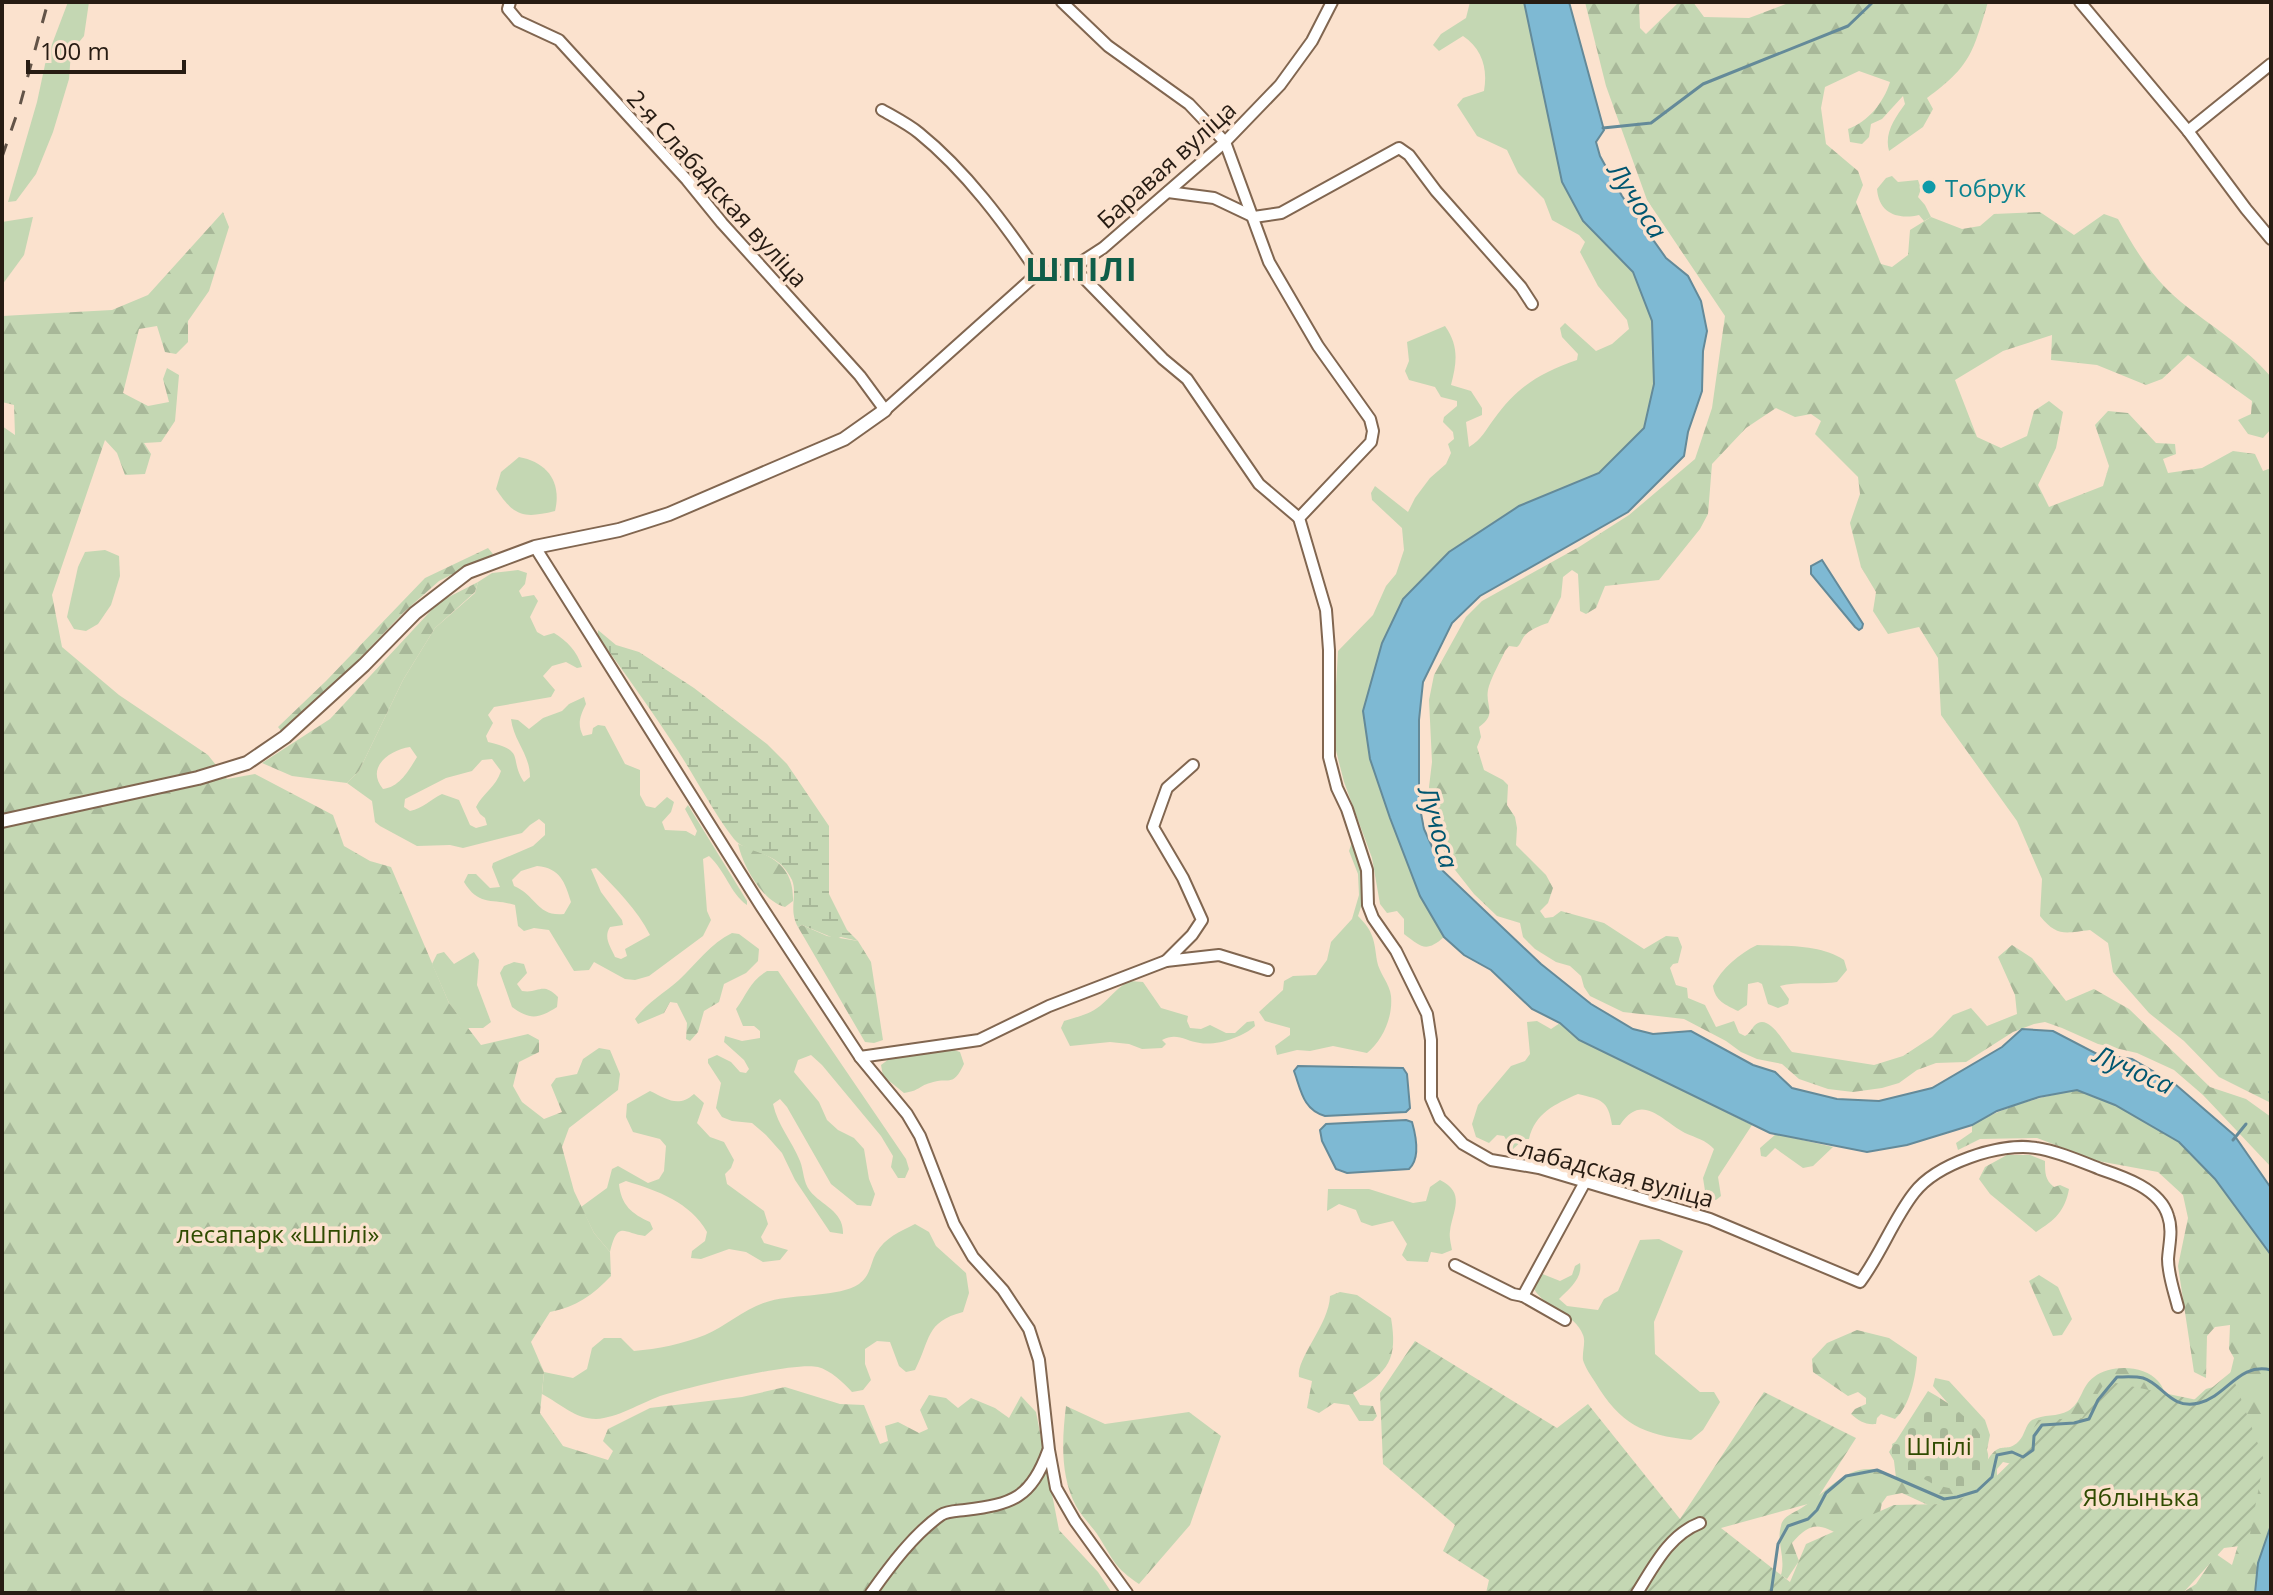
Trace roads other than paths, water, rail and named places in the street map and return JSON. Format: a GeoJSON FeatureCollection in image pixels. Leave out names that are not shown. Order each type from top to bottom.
{"type":"FeatureCollection","features":[{"type":"Feature","properties":{"kind":"street"},"geometry":{"type":"LineString","coordinates":[[1062,2],[1108,46],[1189,104],[1225,142],[1269,262],[1318,346],[1370,419],[1373,431],[1371,442],[1299,518],[1259,484],[1187,379],[1163,359],[1084,278],[1069,270]]}},
{"type":"Feature","properties":{"kind":"street","name":"Баравая вуліца"},"geometry":{"type":"LineString","coordinates":[[1038,273],[1069,270],[1103,248],[1225,142],[1280,85],[1312,41],[1332,2]]}},
{"type":"Feature","properties":{"kind":"street"},"geometry":{"type":"LineString","coordinates":[[2080,2],[2188,131],[2271,239]]}},
{"type":"Feature","properties":{"kind":"street","name":"2-я Слабадская вуліца"},"geometry":{"type":"LineString","coordinates":[[509,5],[518,21],[559,40],[860,376],[885,410]]}},
{"type":"Feature","properties":{"kind":"street"},"geometry":{"type":"LineString","coordinates":[[2188,131],[2271,64]]}},
{"type":"Feature","properties":{"kind":"street"},"geometry":{"type":"LineString","coordinates":[[2,821],[198,778],[247,763],[285,737],[364,665],[415,613],[468,572],[535,547],[619,530],[669,514],[844,439],[885,410],[1038,273],[1016,240],[954,165],[918,131],[882,110]]}},
{"type":"Feature","properties":{"kind":"street"},"geometry":{"type":"LineString","coordinates":[[1168,192],[1214,198],[1254,217],[1281,213],[1399,148],[1409,155],[1532,304]]}},
{"type":"Feature","properties":{"kind":"street","name":"Слабадская вуліца"},"geometry":{"type":"LineString","coordinates":[[1299,518],[1326,610],[1329,757],[1337,788],[1367,870],[1368,905],[1373,918],[1396,951],[1427,1014],[1431,1040],[1431,1098],[1440,1119],[1463,1144],[1491,1160],[1539,1168],[1710,1219],[1860,1282],[1873,1265],[1911,1196],[1924,1180],[1957,1162],[2015,1146],[2038,1148],[2128,1179],[2155,1196],[2168,1214],[2171,1238],[2168,1260],[2178,1307]]}},
{"type":"Feature","properties":{"kind":"street"},"geometry":{"type":"LineString","coordinates":[[535,547],[860,1057],[907,1114],[920,1136],[954,1224],[973,1257],[1003,1290],[1029,1329],[1039,1360],[1056,1488],[1075,1521],[1127,1593]]}},
{"type":"Feature","properties":{"kind":"street"},"geometry":{"type":"LineString","coordinates":[[1166,961],[1202,920],[1183,878],[1153,827],[1167,788],[1193,765]]}},
{"type":"Feature","properties":{"kind":"street"},"geometry":{"type":"LineString","coordinates":[[860,1057],[979,1040],[1049,1006],[1166,961],[1219,955],[1268,970]]}},
{"type":"Feature","properties":{"kind":"street"},"geometry":{"type":"LineString","coordinates":[[1523,1296],[1585,1182]]}},
{"type":"Feature","properties":{"kind":"street"},"geometry":{"type":"LineString","coordinates":[[1455,1265],[1523,1296],[1565,1320]]}},
{"type":"Feature","properties":{"kind":"street"},"geometry":{"type":"LineString","coordinates":[[871,1593],[904,1550],[944,1513],[996,1506],[1017,1499],[1039,1476],[1049,1450]]}},
{"type":"Feature","properties":{"kind":"street"},"geometry":{"type":"LineString","coordinates":[[1637,1593],[1666,1548],[1686,1529],[1700,1523]]}},
{"type":"Feature","properties":{"kind":"water","name":"Лучоса"},"geometry":{"type":"Polygon","coordinates":[[[1524,2],[1569,2],[1604,130],[1596,142],[1600,156],[1622,196],[1666,258],[1688,276],[1701,301],[1707,331],[1702,391],[1688,432],[1684,456],[1628,512],[1480,596],[1452,623],[1423,682],[1419,720],[1419,803],[1424,829],[1443,871],[1541,964],[1591,1004],[1633,1029],[1653,1034],[1691,1031],[1753,1065],[1775,1072],[1792,1088],[1837,1099],[1879,1101],[1932,1088],[2002,1047],[2022,1029],[2053,1031],[2097,1054],[2132,1059],[2175,1084],[2234,1135],[2271,1188],[2271,1255],[2215,1179],[2179,1142],[2115,1105],[2077,1090],[2039,1097],[1997,1111],[1972,1125],[1907,1145],[1867,1152],[1770,1133],[1579,1040],[1560,1023],[1532,1009],[1491,970],[1464,955],[1444,937],[1420,896],[1370,759],[1363,711],[1382,643],[1403,599],[1449,552],[1519,506],[1599,473],[1644,428],[1654,384],[1652,321],[1633,272],[1583,221],[1562,182],[1524,2]]]}},
{"type":"Feature","properties":{"kind":"water"},"geometry":{"type":"Polygon","coordinates":[[[1822,560],[1863,624],[1859,630],[1811,574],[1811,566],[1822,560]]]}},
{"type":"Feature","properties":{"kind":"water"},"geometry":{"type":"Polygon","coordinates":[[[1298,1066],[1403,1068],[1407,1074],[1410,1108],[1406,1112],[1325,1116],[1307,1104],[1294,1071],[1298,1066]]]}},
{"type":"Feature","properties":{"kind":"water"},"geometry":{"type":"Polygon","coordinates":[[[1412,1122],[1416,1147],[1415,1159],[1409,1169],[1347,1173],[1336,1169],[1322,1141],[1320,1130],[1326,1124],[1412,1122]]]}},
{"type":"Feature","properties":{"kind":"water"},"geometry":{"type":"Polygon","coordinates":[[[2271,1525],[2271,1593],[2255,1593],[2258,1563],[2271,1525]]]}},
{"type":"Feature","properties":{"kind":"waterway"},"geometry":{"type":"LineString","coordinates":[[1603,128],[1651,123],[1703,84],[1848,26],[1873,2]]}},
{"type":"Feature","properties":{"kind":"waterway"},"geometry":{"type":"LineString","coordinates":[[2233,1140],[2246,1124]]}},
{"type":"Feature","properties":{"kind":"waterway"},"geometry":{"type":"LineString","coordinates":[[1771,1593],[1778,1544],[1788,1526],[1808,1519],[1826,1493],[1846,1476],[1877,1470],[1944,1499],[1957,1497],[1977,1491],[1992,1477],[1997,1455],[2012,1452],[2023,1457],[2033,1450],[2034,1436],[2042,1425],[2089,1419],[2098,1400],[2117,1377],[2143,1378],[2174,1400],[2189,1404],[2209,1399],[2250,1371],[2271,1370]]}},
{"type":"Feature","properties":{"kind":"railway"},"geometry":{"type":"LineString","coordinates":[[2,157],[20,105],[48,2]]}},
{"type":"Feature","properties":{"kind":"place","name":"Тобрук"},"geometry":{"type":"Point","coordinates":[1929,187]}},
{"type":"Feature","properties":{"kind":"district","name":"ШПІЛІ"},"geometry":{"type":"Point","coordinates":[1082,268]}},
{"type":"Feature","properties":{"kind":"park label","name":"лесапарк «Шпілі»"},"geometry":{"type":"Point","coordinates":[278,1233]}},
{"type":"Feature","properties":{"kind":"park label","name":"Шпілі"},"geometry":{"type":"Point","coordinates":[1939,1445]}},
{"type":"Feature","properties":{"kind":"park label","name":"Яблынька"},"geometry":{"type":"Point","coordinates":[2141,1496]}}]}
